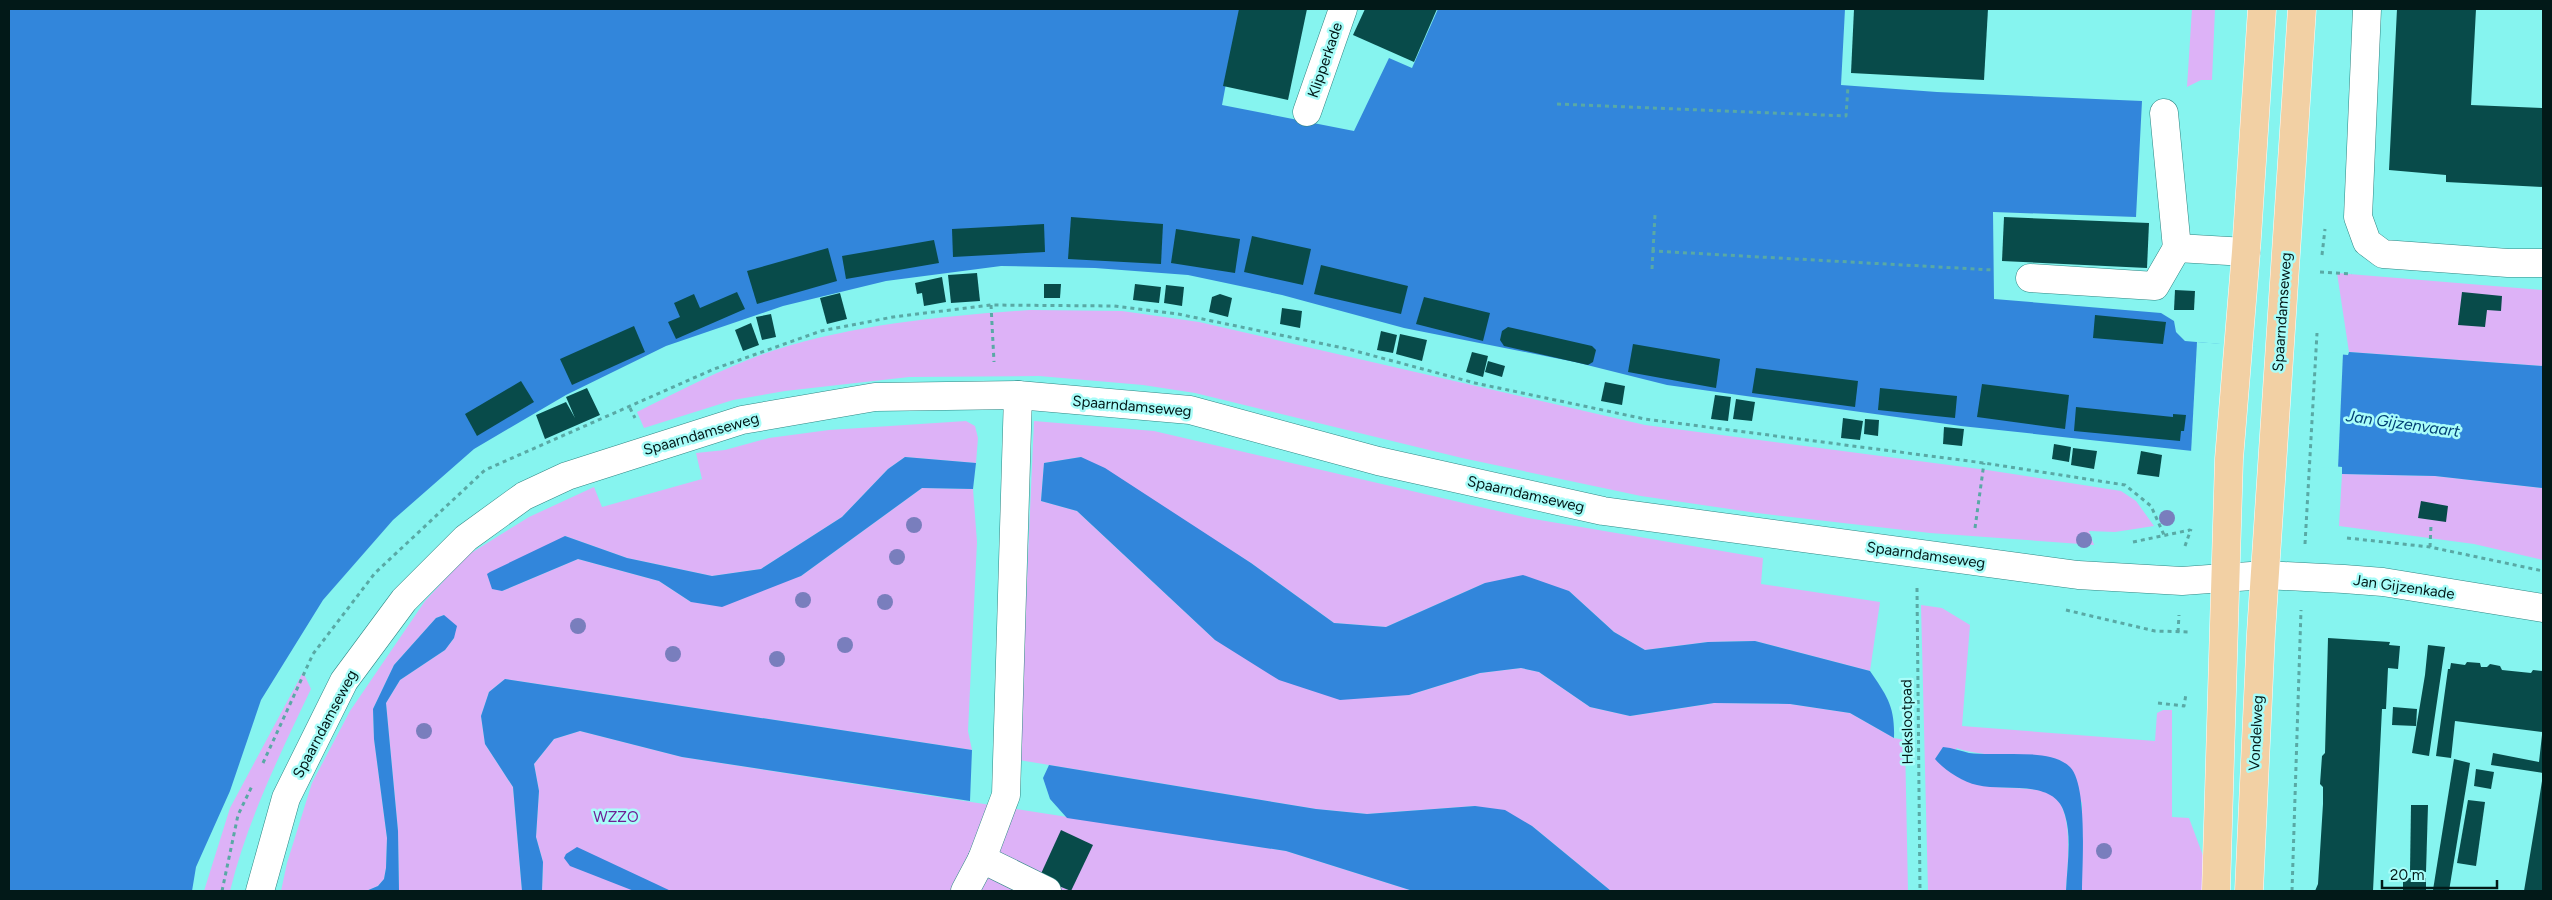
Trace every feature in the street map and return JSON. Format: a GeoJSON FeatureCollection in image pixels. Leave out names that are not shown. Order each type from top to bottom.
{"type":"FeatureCollection","features":[{"type":"Feature","properties":{"kind":"main road"},"geometry":{"type":"LineString","coordinates":[[2216,891],[2229,458],[2246,252],[2262,9]]}},
{"type":"Feature","properties":{"kind":"main road","name":"Spaarndamseweg"},"geometry":{"type":"LineString","coordinates":[[2264,576],[2302,9]]}},
{"type":"Feature","properties":{"kind":"main road","name":"Vondelweg"},"geometry":{"type":"LineString","coordinates":[[2249,891],[2264,576]]}},
{"type":"Feature","properties":{"kind":"street","name":"Klipperkade"},"geometry":{"type":"LineString","coordinates":[[1307,112],[1343,9]]}},
{"type":"Feature","properties":{"kind":"street"},"geometry":{"type":"LineString","coordinates":[[2367,9],[2358,217],[2367,242],[2383,254],[2508,263],[2543,263]]}},
{"type":"Feature","properties":{"kind":"street"},"geometry":{"type":"LineString","coordinates":[[2030,278],[2155,286],[2177,248],[2164,113]]}},
{"type":"Feature","properties":{"kind":"street"},"geometry":{"type":"LineString","coordinates":[[2177,248],[2246,252]]}},
{"type":"Feature","properties":{"kind":"street"},"geometry":{"type":"LineString","coordinates":[[965,891],[982,859],[1006,795],[1007,396]]}},
{"type":"Feature","properties":{"kind":"street","name":"Spaarndamseweg"},"geometry":{"type":"LineString","coordinates":[[260,891],[286,798],[344,681],[404,600],[466,538],[524,496],[568,476],[742,420],[874,398],[1007,396],[1190,410],[1378,461],[1603,511],[2078,575],[2182,581],[2264,576]]}},
{"type":"Feature","properties":{"kind":"street","name":"Jan Gijzenkade"},"geometry":{"type":"LineString","coordinates":[[2264,576],[2383,582],[2543,608]]}},
{"type":"Feature","properties":{"kind":"street"},"geometry":{"type":"LineString","coordinates":[[982,859],[1047,891]]}},
{"type":"Feature","properties":{"kind":"path"},"geometry":{"type":"LineString","coordinates":[[1556,104],[1846,116],[1848,86]]}},
{"type":"Feature","properties":{"kind":"path"},"geometry":{"type":"LineString","coordinates":[[1652,269],[1655,215]]}},
{"type":"Feature","properties":{"kind":"path"},"geometry":{"type":"LineString","coordinates":[[1653,251],[1993,270]]}},
{"type":"Feature","properties":{"kind":"path"},"geometry":{"type":"LineString","coordinates":[[991,305],[1007,396]]}},
{"type":"Feature","properties":{"kind":"path"},"geometry":{"type":"LineString","coordinates":[[630,408],[714,369],[820,331],[893,317],[991,305],[1114,306],[1178,314],[1348,349],[1475,384],[1645,419],[1984,462],[2125,485],[2151,506],[2164,535]]}},
{"type":"Feature","properties":{"kind":"path"},"geometry":{"type":"LineString","coordinates":[[2292,891],[2297,674],[2317,352]]}},
{"type":"Feature","properties":{"kind":"path"},"geometry":{"type":"LineString","coordinates":[[1970,561],[1984,462]]}},
{"type":"Feature","properties":{"kind":"path"},"geometry":{"type":"LineString","coordinates":[[2430,525],[2430,547]]}},
{"type":"Feature","properties":{"kind":"path"},"geometry":{"type":"LineString","coordinates":[[2155,537],[2190,530]]}},
{"type":"Feature","properties":{"kind":"path"},"geometry":{"type":"LineString","coordinates":[[2347,538],[2430,547],[2543,571]]}},
{"type":"Feature","properties":{"kind":"path","name":"Hekslootpad"},"geometry":{"type":"LineString","coordinates":[[1917,553],[1920,891]]}},
{"type":"Feature","properties":{"kind":"path"},"geometry":{"type":"LineString","coordinates":[[2063,609],[2155,631],[2224,632]]}},
{"type":"Feature","properties":{"kind":"path"},"geometry":{"type":"LineString","coordinates":[[2158,703],[2184,706],[2187,687]]}},
{"type":"Feature","properties":{"kind":"green space"},"geometry":{"type":"Polygon","coordinates":[[[2192,9],[2215,9],[2212,80],[2201,80],[2187,87],[2192,9]]]}},
{"type":"Feature","properties":{"kind":"green space"},"geometry":{"type":"Polygon","coordinates":[[[2337,273],[2543,290],[2543,366],[2349,352],[2337,273]]]}},
{"type":"Feature","properties":{"kind":"green space"},"geometry":{"type":"Polygon","coordinates":[[[1030,310],[1122,311],[1199,322],[1645,425],[1987,470],[2121,491],[2136,501],[2154,526],[2115,532],[2089,531],[2094,545],[1930,533],[1757,513],[1641,496],[1462,458],[1195,393],[1143,385],[1039,376],[909,377],[785,391],[733,400],[644,428],[637,412],[740,363],[806,341],[901,322],[1030,310]]]}},
{"type":"Feature","properties":{"kind":"green space"},"geometry":{"type":"Polygon","coordinates":[[[966,421],[975,426],[978,438],[976,463],[905,457],[888,469],[842,517],[761,569],[712,576],[627,558],[565,536],[502,591],[578,559],[659,581],[691,602],[801,576],[922,488],[973,489],[977,542],[968,731],[972,750],[505,679],[489,692],[481,716],[485,744],[513,787],[522,891],[399,891],[398,831],[386,703],[400,680],[445,650],[454,638],[444,615],[436,618],[394,665],[373,709],[374,739],[387,838],[384,879],[378,886],[366,891],[281,891],[287,863],[312,783],[350,711],[425,601],[468,555],[529,517],[594,487],[602,507],[702,479],[696,453],[725,450],[769,438],[829,430],[966,421]]]}},
{"type":"Feature","properties":{"kind":"green space"},"geometry":{"type":"Polygon","coordinates":[[[1034,421],[1154,431],[1528,518],[1763,558],[1761,584],[1880,602],[1870,671],[1755,641],[1708,642],[1645,650],[1614,632],[1569,591],[1485,583],[1386,627],[1334,623],[1251,563],[1081,457],[1044,463],[1041,501],[1077,511],[1215,640],[1409,695],[1480,673],[1521,668],[1539,672],[1590,707],[1630,716],[1714,703],[1790,704],[1850,713],[1894,738],[1905,740],[1908,891],[1611,891],[1532,826],[1475,806],[1367,814],[1316,809],[1019,760],[1034,421]]]}},
{"type":"Feature","properties":{"kind":"green space"},"geometry":{"type":"Polygon","coordinates":[[[2342,474],[2435,476],[2543,488],[2543,560],[2474,544],[2339,526],[2342,474]]]}},
{"type":"Feature","properties":{"kind":"green space"},"geometry":{"type":"Polygon","coordinates":[[[1921,605],[1942,608],[1970,625],[1962,726],[2155,741],[2157,713],[2163,710],[2172,710],[2172,817],[2189,818],[2205,861],[2205,891],[2082,891],[2082,803],[2060,760],[1981,754],[1956,748],[1961,777],[1986,786],[2033,789],[2049,793],[2060,803],[2067,826],[2068,840],[2066,891],[1928,891],[1921,605]]]}},
{"type":"Feature","properties":{"kind":"green space"},"geometry":{"type":"Polygon","coordinates":[[[303,672],[311,689],[255,813],[245,839],[230,891],[204,891],[230,808],[303,672]]]}},
{"type":"Feature","properties":{"kind":"green space","name":"WZZO"},"geometry":{"type":"Polygon","coordinates":[[[580,731],[682,757],[1286,851],[1413,891],[542,891],[543,862],[536,837],[539,791],[534,764],[554,739],[580,731]]]}},
{"type":"Feature","properties":{"kind":"water","name":"Jan Gijzenvaart"},"geometry":{"type":"Polygon","coordinates":[[[9,9],[1240,9],[1222,105],[1354,131],[1389,58],[1412,68],[1438,9],[1845,9],[1841,85],[1937,92],[2142,101],[2136,217],[1993,212],[1994,299],[2161,313],[2174,321],[2176,332],[2185,341],[2348,355],[2349,352],[2543,366],[2543,488],[2435,476],[2342,474],[2342,467],[1961,426],[1667,385],[1575,362],[1404,328],[1282,295],[1188,275],[1095,268],[1001,266],[886,281],[783,306],[666,346],[566,395],[474,449],[393,520],[323,600],[261,700],[230,791],[196,867],[192,891],[9,891],[9,9]]]}},
{"type":"Feature","properties":{"kind":"water"},"geometry":{"type":"Polygon","coordinates":[[[905,457],[976,463],[973,489],[922,488],[801,576],[722,607],[691,602],[659,581],[578,559],[502,591],[492,589],[487,574],[565,536],[627,558],[712,576],[761,569],[842,517],[888,469],[905,457]]]}},
{"type":"Feature","properties":{"kind":"water"},"geometry":{"type":"Polygon","coordinates":[[[1081,457],[1105,468],[1251,563],[1334,623],[1386,627],[1485,583],[1523,575],[1569,591],[1614,632],[1645,650],[1708,642],[1755,641],[1870,671],[1889,702],[1893,718],[1894,738],[1850,713],[1790,704],[1714,703],[1630,716],[1590,707],[1539,672],[1521,668],[1480,673],[1409,695],[1340,700],[1279,680],[1215,640],[1077,511],[1041,501],[1044,463],[1081,457]]]}},
{"type":"Feature","properties":{"kind":"water"},"geometry":{"type":"Polygon","coordinates":[[[444,615],[457,626],[454,638],[445,650],[400,680],[386,703],[398,831],[399,891],[366,891],[378,886],[384,879],[386,868],[387,838],[374,739],[373,709],[394,665],[436,618],[444,615]]]}},
{"type":"Feature","properties":{"kind":"water"},"geometry":{"type":"Polygon","coordinates":[[[505,679],[972,750],[970,801],[682,757],[580,731],[554,739],[534,764],[539,791],[536,837],[543,862],[542,891],[522,891],[513,787],[485,744],[481,716],[489,692],[505,679]]]}},
{"type":"Feature","properties":{"kind":"water"},"geometry":{"type":"Polygon","coordinates":[[[1943,747],[1969,753],[2022,754],[2050,757],[2070,767],[2076,776],[2082,807],[2082,891],[2066,891],[2068,833],[2065,815],[2060,803],[2041,791],[1988,787],[1966,781],[1949,771],[1935,759],[1943,747]]]}},
{"type":"Feature","properties":{"kind":"water"},"geometry":{"type":"Polygon","coordinates":[[[1049,765],[1316,809],[1367,814],[1475,806],[1505,810],[1532,826],[1611,891],[1413,891],[1286,851],[1067,818],[1050,799],[1043,778],[1049,765]]]}},
{"type":"Feature","properties":{"kind":"water"},"geometry":{"type":"Polygon","coordinates":[[[577,847],[671,891],[634,891],[570,866],[564,858],[566,854],[577,847]]]}},
{"type":"Feature","properties":{"kind":"pier"},"geometry":{"type":"Polygon","coordinates":[[[2197,342],[2343,353],[2338,469],[2191,453],[2197,342]]]}},
{"type":"Feature","properties":{"kind":"building"},"geometry":{"type":"Polygon","coordinates":[[[1239,9],[1307,9],[1288,100],[1223,86],[1239,9]]]}},
{"type":"Feature","properties":{"kind":"building"},"geometry":{"type":"Polygon","coordinates":[[[1365,9],[1437,9],[1414,62],[1353,35],[1365,9]]]}},
{"type":"Feature","properties":{"kind":"building"},"geometry":{"type":"Polygon","coordinates":[[[1854,9],[1988,9],[1984,80],[1851,73],[1854,9]]]}},
{"type":"Feature","properties":{"kind":"building"},"geometry":{"type":"Polygon","coordinates":[[[2397,9],[2476,9],[2471,105],[2543,108],[2543,187],[2446,182],[2446,175],[2389,170],[2397,9]]]}},
{"type":"Feature","properties":{"kind":"building"},"geometry":{"type":"Polygon","coordinates":[[[1071,217],[1163,224],[1161,264],[1068,259],[1071,217]]]}},
{"type":"Feature","properties":{"kind":"building"},"geometry":{"type":"Polygon","coordinates":[[[2004,217],[2149,223],[2147,268],[2002,261],[2004,217]]]}},
{"type":"Feature","properties":{"kind":"building"},"geometry":{"type":"Polygon","coordinates":[[[1044,224],[1045,252],[953,257],[952,229],[1044,224]]]}},
{"type":"Feature","properties":{"kind":"building"},"geometry":{"type":"Polygon","coordinates":[[[1176,229],[1240,239],[1235,273],[1171,263],[1176,229]]]}},
{"type":"Feature","properties":{"kind":"building"},"geometry":{"type":"Polygon","coordinates":[[[1252,236],[1311,249],[1303,285],[1244,272],[1252,236]]]}},
{"type":"Feature","properties":{"kind":"building"},"geometry":{"type":"Polygon","coordinates":[[[934,240],[939,263],[846,279],[842,256],[934,240]]]}},
{"type":"Feature","properties":{"kind":"building"},"geometry":{"type":"Polygon","coordinates":[[[828,248],[837,281],[757,304],[747,271],[828,248]]]}},
{"type":"Feature","properties":{"kind":"building"},"geometry":{"type":"Polygon","coordinates":[[[1321,265],[1408,286],[1401,314],[1314,294],[1321,265]]]}},
{"type":"Feature","properties":{"kind":"building"},"geometry":{"type":"Polygon","coordinates":[[[977,273],[980,301],[951,303],[948,275],[977,273]]]}},
{"type":"Feature","properties":{"kind":"building"},"geometry":{"type":"Polygon","coordinates":[[[942,277],[946,302],[924,306],[922,293],[917,294],[915,283],[942,277]]]}},
{"type":"Feature","properties":{"kind":"building"},"geometry":{"type":"Polygon","coordinates":[[[1044,284],[1061,284],[1060,298],[1044,298],[1044,284]]]}},
{"type":"Feature","properties":{"kind":"building"},"geometry":{"type":"Polygon","coordinates":[[[1135,284],[1161,287],[1159,303],[1133,300],[1135,284]]]}},
{"type":"Feature","properties":{"kind":"building"},"geometry":{"type":"Polygon","coordinates":[[[1166,285],[1184,287],[1182,306],[1164,303],[1166,285]]]}},
{"type":"Feature","properties":{"kind":"building"},"geometry":{"type":"Polygon","coordinates":[[[2175,290],[2195,291],[2194,310],[2174,310],[2175,290]]]}},
{"type":"Feature","properties":{"kind":"building"},"geometry":{"type":"Polygon","coordinates":[[[737,292],[745,309],[676,339],[668,322],[680,317],[674,303],[694,294],[700,308],[737,292]]]}},
{"type":"Feature","properties":{"kind":"building"},"geometry":{"type":"Polygon","coordinates":[[[2462,292],[2502,296],[2501,311],[2487,310],[2485,327],[2458,325],[2462,292]]]}},
{"type":"Feature","properties":{"kind":"building"},"geometry":{"type":"Polygon","coordinates":[[[840,293],[847,319],[827,324],[820,298],[840,293]]]}},
{"type":"Feature","properties":{"kind":"building"},"geometry":{"type":"Polygon","coordinates":[[[1220,294],[1232,298],[1228,317],[1209,312],[1212,297],[1220,294]]]}},
{"type":"Feature","properties":{"kind":"building"},"geometry":{"type":"Polygon","coordinates":[[[1424,297],[1490,313],[1483,341],[1416,324],[1424,297]]]}},
{"type":"Feature","properties":{"kind":"building"},"geometry":{"type":"Polygon","coordinates":[[[1282,308],[1302,311],[1300,328],[1280,324],[1282,308]]]}},
{"type":"Feature","properties":{"kind":"building"},"geometry":{"type":"Polygon","coordinates":[[[771,314],[776,337],[762,340],[756,317],[771,314]]]}},
{"type":"Feature","properties":{"kind":"building"},"geometry":{"type":"Polygon","coordinates":[[[2095,315],[2166,322],[2163,344],[2093,338],[2095,315]]]}},
{"type":"Feature","properties":{"kind":"building"},"geometry":{"type":"Polygon","coordinates":[[[751,323],[759,345],[743,351],[735,330],[751,323]]]}},
{"type":"Feature","properties":{"kind":"building"},"geometry":{"type":"Polygon","coordinates":[[[634,326],[645,352],[572,385],[560,359],[634,326]]]}},
{"type":"Feature","properties":{"kind":"building"},"geometry":{"type":"Polygon","coordinates":[[[1508,327],[1592,346],[1596,350],[1593,362],[1588,365],[1504,346],[1500,340],[1502,331],[1508,327]]]}},
{"type":"Feature","properties":{"kind":"building"},"geometry":{"type":"Polygon","coordinates":[[[1381,331],[1397,335],[1393,353],[1377,350],[1381,331]]]}},
{"type":"Feature","properties":{"kind":"building"},"geometry":{"type":"Polygon","coordinates":[[[1400,334],[1427,340],[1422,361],[1396,354],[1400,334]]]}},
{"type":"Feature","properties":{"kind":"building"},"geometry":{"type":"Polygon","coordinates":[[[1633,344],[1720,359],[1716,388],[1628,372],[1633,344]]]}},
{"type":"Feature","properties":{"kind":"building"},"geometry":{"type":"Polygon","coordinates":[[[1472,352],[1488,356],[1483,377],[1466,372],[1472,352]]]}},
{"type":"Feature","properties":{"kind":"building"},"geometry":{"type":"Polygon","coordinates":[[[1488,361],[1505,366],[1502,377],[1485,372],[1488,361]]]}},
{"type":"Feature","properties":{"kind":"building"},"geometry":{"type":"Polygon","coordinates":[[[1756,368],[1858,381],[1855,407],[1752,393],[1756,368]]]}},
{"type":"Feature","properties":{"kind":"building"},"geometry":{"type":"Polygon","coordinates":[[[521,381],[534,402],[477,436],[465,414],[521,381]]]}},
{"type":"Feature","properties":{"kind":"building"},"geometry":{"type":"Polygon","coordinates":[[[1605,382],[1625,386],[1622,405],[1601,401],[1605,382]]]}},
{"type":"Feature","properties":{"kind":"building"},"geometry":{"type":"Polygon","coordinates":[[[1982,384],[2069,395],[2065,429],[1977,417],[1982,384]]]}},
{"type":"Feature","properties":{"kind":"building"},"geometry":{"type":"Polygon","coordinates":[[[587,388],[600,415],[545,439],[536,415],[566,402],[575,418],[566,397],[587,388]]]}},
{"type":"Feature","properties":{"kind":"building"},"geometry":{"type":"Polygon","coordinates":[[[1880,388],[1957,396],[1955,418],[1878,410],[1880,388]]]}},
{"type":"Feature","properties":{"kind":"building"},"geometry":{"type":"Polygon","coordinates":[[[1715,395],[1731,397],[1728,421],[1711,419],[1715,395]]]}},
{"type":"Feature","properties":{"kind":"building"},"geometry":{"type":"Polygon","coordinates":[[[1736,399],[1755,402],[1752,421],[1733,419],[1736,399]]]}},
{"type":"Feature","properties":{"kind":"building"},"geometry":{"type":"Polygon","coordinates":[[[2076,407],[2173,417],[2173,414],[2186,415],[2184,431],[2181,431],[2180,441],[2074,431],[2076,407]]]}},
{"type":"Feature","properties":{"kind":"building"},"geometry":{"type":"Polygon","coordinates":[[[1843,418],[1863,421],[1860,440],[1841,438],[1843,418]]]}},
{"type":"Feature","properties":{"kind":"building"},"geometry":{"type":"Polygon","coordinates":[[[1865,419],[1879,420],[1878,436],[1864,434],[1865,419]]]}},
{"type":"Feature","properties":{"kind":"building"},"geometry":{"type":"Polygon","coordinates":[[[1944,427],[1964,429],[1962,446],[1943,444],[1944,427]]]}},
{"type":"Feature","properties":{"kind":"building"},"geometry":{"type":"Polygon","coordinates":[[[2054,444],[2071,447],[2069,462],[2052,459],[2054,444]]]}},
{"type":"Feature","properties":{"kind":"building"},"geometry":{"type":"Polygon","coordinates":[[[2073,448],[2097,451],[2094,469],[2071,465],[2073,448]]]}},
{"type":"Feature","properties":{"kind":"building"},"geometry":{"type":"Polygon","coordinates":[[[2141,451],[2162,455],[2159,477],[2137,474],[2141,451]]]}},
{"type":"Feature","properties":{"kind":"building"},"geometry":{"type":"Polygon","coordinates":[[[2421,501],[2448,506],[2446,522],[2418,518],[2421,501]]]}},
{"type":"Feature","properties":{"kind":"building"},"geometry":{"type":"Polygon","coordinates":[[[2328,638],[2390,642],[2389,645],[2400,646],[2398,669],[2388,668],[2386,709],[2382,709],[2373,891],[2315,891],[2318,884],[2323,804],[2323,787],[2320,784],[2322,756],[2325,753],[2328,638]]]}},
{"type":"Feature","properties":{"kind":"building"},"geometry":{"type":"Polygon","coordinates":[[[2428,645],[2445,647],[2429,756],[2412,753],[2428,645]]]}},
{"type":"Feature","properties":{"kind":"building"},"geometry":{"type":"Polygon","coordinates":[[[2467,662],[2480,663],[2481,667],[2487,667],[2490,664],[2500,666],[2502,670],[2531,673],[2533,670],[2543,671],[2543,732],[2455,721],[2451,758],[2436,756],[2448,669],[2450,669],[2451,663],[2465,665],[2467,662]]]}},
{"type":"Feature","properties":{"kind":"building"},"geometry":{"type":"Polygon","coordinates":[[[2393,707],[2417,709],[2416,726],[2392,725],[2393,707]]]}},
{"type":"Feature","properties":{"kind":"building"},"geometry":{"type":"Polygon","coordinates":[[[2542,735],[2543,773],[2491,765],[2493,753],[2539,762],[2542,735]]]}},
{"type":"Feature","properties":{"kind":"building"},"geometry":{"type":"Polygon","coordinates":[[[2454,759],[2470,763],[2449,891],[2438,891],[2433,890],[2454,759]]]}},
{"type":"Feature","properties":{"kind":"building"},"geometry":{"type":"Polygon","coordinates":[[[2476,769],[2494,772],[2491,789],[2474,786],[2476,769]]]}},
{"type":"Feature","properties":{"kind":"building"},"geometry":{"type":"Polygon","coordinates":[[[2542,781],[2543,891],[2524,891],[2537,813],[2542,781]]]}},
{"type":"Feature","properties":{"kind":"building"},"geometry":{"type":"Polygon","coordinates":[[[2468,800],[2485,802],[2476,866],[2457,863],[2468,800]]]}},
{"type":"Feature","properties":{"kind":"building"},"geometry":{"type":"Polygon","coordinates":[[[2411,805],[2428,805],[2426,872],[2410,872],[2411,805]]]}},
{"type":"Feature","properties":{"kind":"building"},"geometry":{"type":"Polygon","coordinates":[[[1061,830],[1093,845],[1071,891],[1039,878],[1061,830]]]}},
{"type":"Feature","properties":{"kind":"building"},"geometry":{"type":"Polygon","coordinates":[[[2403,878],[2426,878],[2426,891],[2403,891],[2403,878]]]}}]}
